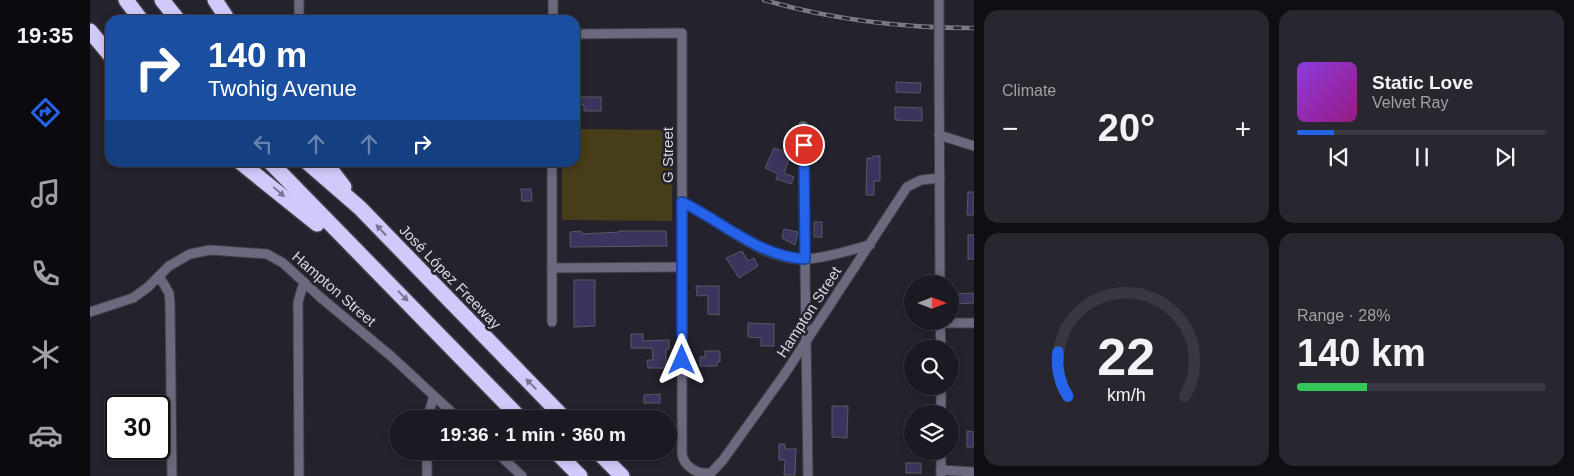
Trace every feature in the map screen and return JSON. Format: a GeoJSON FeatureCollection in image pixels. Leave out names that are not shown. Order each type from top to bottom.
{"type":"FeatureCollection","features":[{"type":"Feature","properties":{"kind":"highway"},"geometry":{"type":"LineString","coordinates":[[126,0],[137,15]]}},
{"type":"Feature","properties":{"kind":"highway"},"geometry":{"type":"LineString","coordinates":[[162,0],[174,15]]}},
{"type":"Feature","properties":{"kind":"highway"},"geometry":{"type":"LineString","coordinates":[[215,0],[225,15]]}},
{"type":"Feature","properties":{"kind":"highway"},"geometry":{"type":"LineString","coordinates":[[90,31],[105,49]]}},
{"type":"Feature","properties":{"kind":"highway"},"geometry":{"type":"LineString","coordinates":[[247,167],[271,185],[338,243],[380,273]]}},
{"type":"Feature","properties":{"kind":"highway"},"geometry":{"type":"LineString","coordinates":[[275,167],[513,410]]}},
{"type":"Feature","properties":{"kind":"highway","name":"José López Freeway"},"geometry":{"type":"LineString","coordinates":[[313,167],[360,208],[556,410]]}},
{"type":"Feature","properties":{"kind":"highway"},"geometry":{"type":"LineString","coordinates":[[329,167],[360,208]]}},
{"type":"Feature","properties":{"kind":"highway"},"geometry":{"type":"LineString","coordinates":[[564,460],[580,476]]}},
{"type":"Feature","properties":{"kind":"highway"},"geometry":{"type":"LineString","coordinates":[[606,460],[622,476]]}},
{"type":"Feature","properties":{"kind":"street"},"geometry":{"type":"LineString","coordinates":[[299,0],[299,15]]}},
{"type":"Feature","properties":{"kind":"street"},"geometry":{"type":"LineString","coordinates":[[939,0],[940,275]]}},
{"type":"Feature","properties":{"kind":"street"},"geometry":{"type":"LineString","coordinates":[[553,2],[553,15]]}},
{"type":"Feature","properties":{"kind":"street","name":"G Street"},"geometry":{"type":"LineString","coordinates":[[580,34],[682,33],[682,454],[686,464],[699,473],[706,474]]}},
{"type":"Feature","properties":{"kind":"street"},"geometry":{"type":"LineString","coordinates":[[804,126],[808,476]]}},
{"type":"Feature","properties":{"kind":"street"},"geometry":{"type":"LineString","coordinates":[[939,134],[974,146]]}},
{"type":"Feature","properties":{"kind":"street"},"geometry":{"type":"LineString","coordinates":[[552,167],[552,322]]}},
{"type":"Feature","properties":{"kind":"street","name":"Hampton Street"},"geometry":{"type":"LineString","coordinates":[[706,474],[716,469],[723,460],[807,341],[907,187],[921,180],[940,178]]}},
{"type":"Feature","properties":{"kind":"street"},"geometry":{"type":"LineString","coordinates":[[682,202],[743,239],[786,258],[805,259],[870,245]]}},
{"type":"Feature","properties":{"kind":"street","name":"Hampton Street"},"geometry":{"type":"LineString","coordinates":[[90,312],[133,298],[169,266],[198,252],[210,250],[257,252],[277,258],[392,357],[449,410]]}},
{"type":"Feature","properties":{"kind":"street"},"geometry":{"type":"LineString","coordinates":[[552,268],[682,267]]}},
{"type":"Feature","properties":{"kind":"street"},"geometry":{"type":"LineString","coordinates":[[159,276],[169,293],[170,303],[172,476]]}},
{"type":"Feature","properties":{"kind":"street"},"geometry":{"type":"LineString","coordinates":[[299,476],[298,302],[304,282]]}},
{"type":"Feature","properties":{"kind":"street"},"geometry":{"type":"LineString","coordinates":[[959,323],[974,323]]}},
{"type":"Feature","properties":{"kind":"street"},"geometry":{"type":"LineString","coordinates":[[430,410],[434,396]]}},
{"type":"Feature","properties":{"kind":"street"},"geometry":{"type":"LineString","coordinates":[[427,460],[427,476]]}},
{"type":"Feature","properties":{"kind":"street"},"geometry":{"type":"LineString","coordinates":[[504,460],[522,476]]}},
{"type":"Feature","properties":{"kind":"street"},"geometry":{"type":"LineString","coordinates":[[941,460],[941,473],[974,472]]}},
{"type":"Feature","properties":{"kind":"shaded area"},"geometry":{"type":"Polygon","coordinates":[[[580,129],[673,130],[672,221],[562,220],[562,167],[580,167],[580,129]]]}},
{"type":"Feature","properties":{"kind":"building"},"geometry":{"type":"Polygon","coordinates":[[[896,82],[921,83],[920,93],[896,92],[896,82]]]}},
{"type":"Feature","properties":{"kind":"building"},"geometry":{"type":"Polygon","coordinates":[[[580,97],[601,97],[601,111],[584,111],[584,105],[580,105],[580,97]]]}},
{"type":"Feature","properties":{"kind":"building"},"geometry":{"type":"Polygon","coordinates":[[[895,107],[922,108],[922,121],[895,120],[895,107]]]}},
{"type":"Feature","properties":{"kind":"building"},"geometry":{"type":"Polygon","coordinates":[[[774,148],[791,154],[784,173],[794,177],[791,184],[776,179],[778,174],[765,168],[774,148]]]}},
{"type":"Feature","properties":{"kind":"building"},"geometry":{"type":"Polygon","coordinates":[[[873,156],[880,156],[880,181],[874,181],[874,195],[866,195],[867,158],[873,158],[873,156]]]}},
{"type":"Feature","properties":{"kind":"building"},"geometry":{"type":"Polygon","coordinates":[[[521,189],[531,189],[532,201],[522,201],[521,189]]]}},
{"type":"Feature","properties":{"kind":"building"},"geometry":{"type":"Polygon","coordinates":[[[968,192],[974,192],[974,215],[967,215],[968,192]]]}},
{"type":"Feature","properties":{"kind":"building"},"geometry":{"type":"Polygon","coordinates":[[[814,222],[822,222],[822,237],[814,237],[814,222]]]}},
{"type":"Feature","properties":{"kind":"building"},"geometry":{"type":"Polygon","coordinates":[[[784,229],[798,232],[795,245],[782,238],[784,229]]]}},
{"type":"Feature","properties":{"kind":"building"},"geometry":{"type":"Polygon","coordinates":[[[581,231],[582,234],[619,231],[666,231],[667,246],[570,247],[570,232],[581,231]]]}},
{"type":"Feature","properties":{"kind":"building"},"geometry":{"type":"Polygon","coordinates":[[[968,235],[974,235],[974,259],[968,259],[968,235]]]}},
{"type":"Feature","properties":{"kind":"building"},"geometry":{"type":"Polygon","coordinates":[[[742,251],[748,261],[754,258],[758,266],[739,278],[726,258],[742,251]]]}},
{"type":"Feature","properties":{"kind":"building"},"geometry":{"type":"Polygon","coordinates":[[[574,280],[595,280],[595,326],[574,327],[574,280]]]}},
{"type":"Feature","properties":{"kind":"building"},"geometry":{"type":"Polygon","coordinates":[[[696,286],[719,286],[719,315],[708,314],[708,295],[697,296],[696,286]]]}},
{"type":"Feature","properties":{"kind":"building"},"geometry":{"type":"Polygon","coordinates":[[[974,293],[974,303],[959,304],[959,294],[974,293]]]}},
{"type":"Feature","properties":{"kind":"building"},"geometry":{"type":"Polygon","coordinates":[[[748,323],[774,324],[774,346],[761,346],[761,338],[748,337],[748,323]]]}},
{"type":"Feature","properties":{"kind":"building"},"geometry":{"type":"Polygon","coordinates":[[[631,334],[643,334],[643,341],[669,340],[669,349],[666,349],[666,368],[648,368],[647,360],[653,360],[652,348],[631,348],[631,334]]]}},
{"type":"Feature","properties":{"kind":"building"},"geometry":{"type":"Polygon","coordinates":[[[705,351],[720,351],[720,362],[717,362],[717,366],[700,366],[700,357],[705,357],[705,351]]]}},
{"type":"Feature","properties":{"kind":"building"},"geometry":{"type":"Polygon","coordinates":[[[660,394],[660,403],[644,403],[644,395],[660,394]]]}},
{"type":"Feature","properties":{"kind":"building"},"geometry":{"type":"Polygon","coordinates":[[[832,406],[848,406],[847,438],[832,437],[832,406]]]}},
{"type":"Feature","properties":{"kind":"building"},"geometry":{"type":"Polygon","coordinates":[[[967,431],[974,432],[974,447],[967,447],[967,431]]]}},
{"type":"Feature","properties":{"kind":"building"},"geometry":{"type":"Polygon","coordinates":[[[779,444],[785,444],[785,449],[796,449],[795,475],[784,475],[785,460],[779,460],[779,444]]]}},
{"type":"Feature","properties":{"kind":"building"},"geometry":{"type":"Polygon","coordinates":[[[906,463],[921,463],[921,473],[906,473],[906,463]]]}},
{"type":"Feature","properties":{"kind":"railway"},"geometry":{"type":"LineString","coordinates":[[764,0],[816,13],[868,22],[947,28],[974,28]]}},
{"type":"Feature","properties":{"kind":"route"},"geometry":{"type":"LineString","coordinates":[[682,360],[682,202],[743,239],[786,258],[805,259],[804,145]]}}]}
